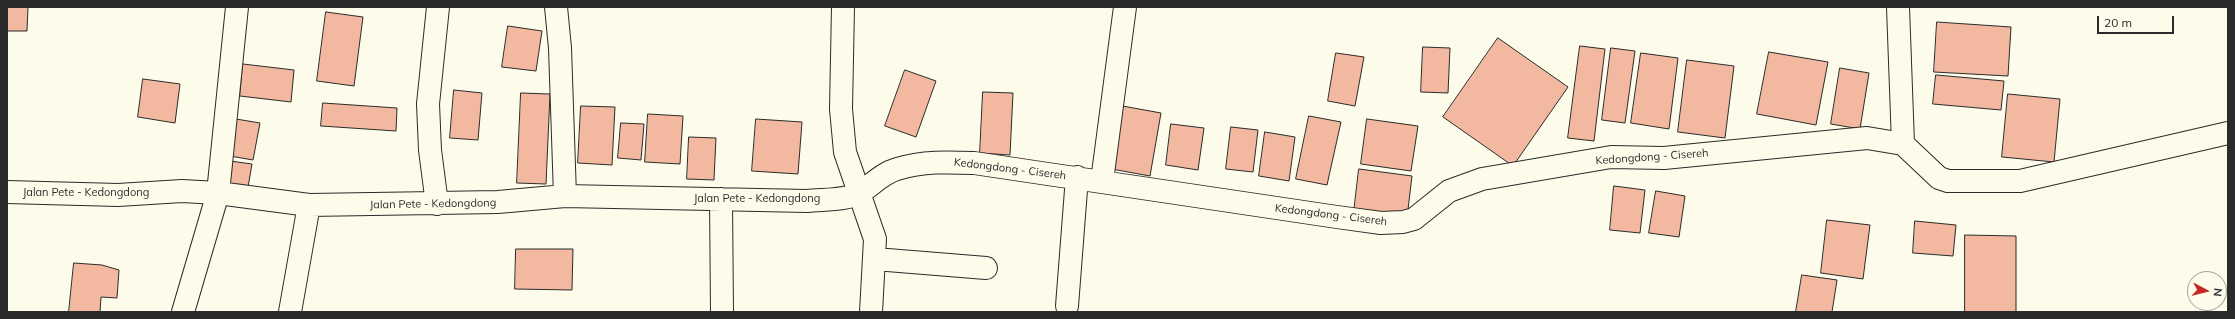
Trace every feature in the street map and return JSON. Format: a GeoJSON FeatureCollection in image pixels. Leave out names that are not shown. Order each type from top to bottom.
{"type":"FeatureCollection","features":[{"type":"Feature","properties":{"kind":"street"},"geometry":{"type":"LineString","coordinates":[[183,312],[218,193],[237,7]]}},
{"type":"Feature","properties":{"kind":"street"},"geometry":{"type":"LineString","coordinates":[[437,204],[430,150],[428,104],[438,7]]}},
{"type":"Feature","properties":{"kind":"street"},"geometry":{"type":"LineString","coordinates":[[556,7],[560,48],[565,196]]}},
{"type":"Feature","properties":{"kind":"street"},"geometry":{"type":"LineString","coordinates":[[843,7],[841,109],[845,152],[875,239],[871,312]]}},
{"type":"Feature","properties":{"kind":"street"},"geometry":{"type":"LineString","coordinates":[[1102,181],[1125,7]]}},
{"type":"Feature","properties":{"kind":"street"},"geometry":{"type":"LineString","coordinates":[[1898,7],[1903,144],[1939,178],[1948,181],[2020,182],[2228,133]]}},
{"type":"Feature","properties":{"kind":"street","name":"Kedongdong - Cisereh"},"geometry":{"type":"LineString","coordinates":[[860,193],[878,178],[897,169],[932,161],[974,163],[1077,177],[1337,217],[1388,222],[1414,219],[1449,190],[1482,179],[1610,157],[1664,158],[1867,138],[1903,144]]}},
{"type":"Feature","properties":{"kind":"street"},"geometry":{"type":"LineString","coordinates":[[1066,306],[1077,177]]}},
{"type":"Feature","properties":{"kind":"street","name":"Jalan Pete - Kedongdong"},"geometry":{"type":"LineString","coordinates":[[7,192],[118,195],[182,191],[218,193],[309,206],[498,202],[565,196],[806,201],[842,198],[860,193]]}},
{"type":"Feature","properties":{"kind":"street"},"geometry":{"type":"LineString","coordinates":[[721,199],[722,312]]}},
{"type":"Feature","properties":{"kind":"street"},"geometry":{"type":"LineString","coordinates":[[290,312],[309,206]]}},
{"type":"Feature","properties":{"kind":"street"},"geometry":{"type":"LineString","coordinates":[[875,259],[986,268]]}},
{"type":"Feature","properties":{"kind":"building"},"geometry":{"type":"Polygon","coordinates":[[[7,7],[28,7],[27,31],[7,31],[7,7]]]}},
{"type":"Feature","properties":{"kind":"building"},"geometry":{"type":"Polygon","coordinates":[[[326,12],[363,17],[354,86],[317,81],[326,12]]]}},
{"type":"Feature","properties":{"kind":"building"},"geometry":{"type":"Polygon","coordinates":[[[1937,22],[2011,27],[2008,76],[1934,72],[1937,22]]]}},
{"type":"Feature","properties":{"kind":"building"},"geometry":{"type":"Polygon","coordinates":[[[508,26],[542,31],[536,71],[502,67],[508,26]]]}},
{"type":"Feature","properties":{"kind":"building"},"geometry":{"type":"Polygon","coordinates":[[[1498,38],[1568,87],[1513,166],[1443,117],[1498,38]]]}},
{"type":"Feature","properties":{"kind":"building"},"geometry":{"type":"Polygon","coordinates":[[[1580,46],[1605,49],[1594,141],[1568,138],[1580,46]]]}},
{"type":"Feature","properties":{"kind":"building"},"geometry":{"type":"Polygon","coordinates":[[[1423,47],[1450,48],[1448,93],[1421,92],[1423,47]]]}},
{"type":"Feature","properties":{"kind":"building"},"geometry":{"type":"Polygon","coordinates":[[[1611,48],[1635,51],[1625,123],[1602,120],[1611,48]]]}},
{"type":"Feature","properties":{"kind":"building"},"geometry":{"type":"Polygon","coordinates":[[[1769,52],[1828,62],[1816,125],[1757,114],[1769,52]]]}},
{"type":"Feature","properties":{"kind":"building"},"geometry":{"type":"Polygon","coordinates":[[[1336,53],[1364,57],[1355,106],[1328,101],[1336,53]]]}},
{"type":"Feature","properties":{"kind":"building"},"geometry":{"type":"Polygon","coordinates":[[[1641,53],[1678,58],[1669,129],[1631,123],[1641,53]]]}},
{"type":"Feature","properties":{"kind":"building"},"geometry":{"type":"Polygon","coordinates":[[[1687,60],[1734,66],[1725,138],[1678,132],[1687,60]]]}},
{"type":"Feature","properties":{"kind":"building"},"geometry":{"type":"Polygon","coordinates":[[[243,64],[294,70],[291,102],[240,96],[243,64]]]}},
{"type":"Feature","properties":{"kind":"building"},"geometry":{"type":"Polygon","coordinates":[[[1840,68],[1869,73],[1860,129],[1831,124],[1840,68]]]}},
{"type":"Feature","properties":{"kind":"building"},"geometry":{"type":"Polygon","coordinates":[[[905,70],[936,81],[916,137],[885,126],[905,70]]]}},
{"type":"Feature","properties":{"kind":"building"},"geometry":{"type":"Polygon","coordinates":[[[1936,75],[2004,81],[2001,110],[1933,104],[1936,75]]]}},
{"type":"Feature","properties":{"kind":"building"},"geometry":{"type":"Polygon","coordinates":[[[143,79],[180,84],[175,123],[138,117],[143,79]]]}},
{"type":"Feature","properties":{"kind":"building"},"geometry":{"type":"Polygon","coordinates":[[[454,90],[482,93],[478,140],[450,138],[454,90]]]}},
{"type":"Feature","properties":{"kind":"building"},"geometry":{"type":"Polygon","coordinates":[[[983,92],[1013,93],[1010,155],[980,153],[983,92]]]}},
{"type":"Feature","properties":{"kind":"building"},"geometry":{"type":"Polygon","coordinates":[[[521,93],[550,94],[546,184],[517,183],[521,93]]]}},
{"type":"Feature","properties":{"kind":"building"},"geometry":{"type":"Polygon","coordinates":[[[2008,94],[2060,99],[2054,162],[2002,157],[2008,94]]]}},
{"type":"Feature","properties":{"kind":"building"},"geometry":{"type":"Polygon","coordinates":[[[323,103],[397,108],[396,131],[321,126],[323,103]]]}},
{"type":"Feature","properties":{"kind":"building"},"geometry":{"type":"Polygon","coordinates":[[[1117,105],[1161,113],[1150,176],[1106,168],[1117,105]]]}},
{"type":"Feature","properties":{"kind":"building"},"geometry":{"type":"Polygon","coordinates":[[[581,106],[615,107],[612,165],[578,163],[581,106]]]}},
{"type":"Feature","properties":{"kind":"building"},"geometry":{"type":"Polygon","coordinates":[[[648,114],[683,116],[680,164],[645,162],[648,114]]]}},
{"type":"Feature","properties":{"kind":"building"},"geometry":{"type":"Polygon","coordinates":[[[1309,116],[1341,122],[1327,185],[1296,179],[1309,116]]]}},
{"type":"Feature","properties":{"kind":"building"},"geometry":{"type":"Polygon","coordinates":[[[236,119],[260,123],[253,160],[230,156],[236,119]]]}},
{"type":"Feature","properties":{"kind":"building"},"geometry":{"type":"Polygon","coordinates":[[[756,119],[802,122],[798,174],[752,171],[756,119]]]}},
{"type":"Feature","properties":{"kind":"building"},"geometry":{"type":"Polygon","coordinates":[[[1367,119],[1418,126],[1411,171],[1361,164],[1367,119]]]}},
{"type":"Feature","properties":{"kind":"building"},"geometry":{"type":"Polygon","coordinates":[[[621,123],[644,124],[641,160],[618,158],[621,123]]]}},
{"type":"Feature","properties":{"kind":"building"},"geometry":{"type":"Polygon","coordinates":[[[1171,124],[1204,128],[1198,170],[1166,165],[1171,124]]]}},
{"type":"Feature","properties":{"kind":"building"},"geometry":{"type":"Polygon","coordinates":[[[1231,127],[1258,130],[1253,172],[1226,169],[1231,127]]]}},
{"type":"Feature","properties":{"kind":"building"},"geometry":{"type":"Polygon","coordinates":[[[1265,132],[1295,137],[1289,181],[1259,176],[1265,132]]]}},
{"type":"Feature","properties":{"kind":"building"},"geometry":{"type":"Polygon","coordinates":[[[689,137],[716,138],[714,180],[687,179],[689,137]]]}},
{"type":"Feature","properties":{"kind":"building"},"geometry":{"type":"Polygon","coordinates":[[[230,161],[252,164],[247,193],[226,190],[230,161]]]}},
{"type":"Feature","properties":{"kind":"building"},"geometry":{"type":"Polygon","coordinates":[[[1359,169],[1412,176],[1407,218],[1354,212],[1359,169]]]}},
{"type":"Feature","properties":{"kind":"building"},"geometry":{"type":"Polygon","coordinates":[[[1614,186],[1645,190],[1640,233],[1610,230],[1614,186]]]}},
{"type":"Feature","properties":{"kind":"building"},"geometry":{"type":"Polygon","coordinates":[[[1656,191],[1685,196],[1679,237],[1649,233],[1656,191]]]}},
{"type":"Feature","properties":{"kind":"building"},"geometry":{"type":"Polygon","coordinates":[[[1827,220],[1870,225],[1863,279],[1821,273],[1827,220]]]}},
{"type":"Feature","properties":{"kind":"building"},"geometry":{"type":"Polygon","coordinates":[[[1915,221],[1956,225],[1953,256],[1913,253],[1915,221]]]}},
{"type":"Feature","properties":{"kind":"building"},"geometry":{"type":"Polygon","coordinates":[[[1965,235],[2016,236],[2016,312],[1965,312],[1965,235]]]}},
{"type":"Feature","properties":{"kind":"building"},"geometry":{"type":"Polygon","coordinates":[[[516,249],[573,249],[572,290],[515,289],[516,249]]]}},
{"type":"Feature","properties":{"kind":"building"},"geometry":{"type":"Polygon","coordinates":[[[74,263],[102,265],[119,270],[117,298],[101,297],[100,312],[69,312],[74,263]]]}},
{"type":"Feature","properties":{"kind":"building"},"geometry":{"type":"Polygon","coordinates":[[[1802,275],[1837,280],[1832,312],[1796,312],[1802,275]]]}}]}
